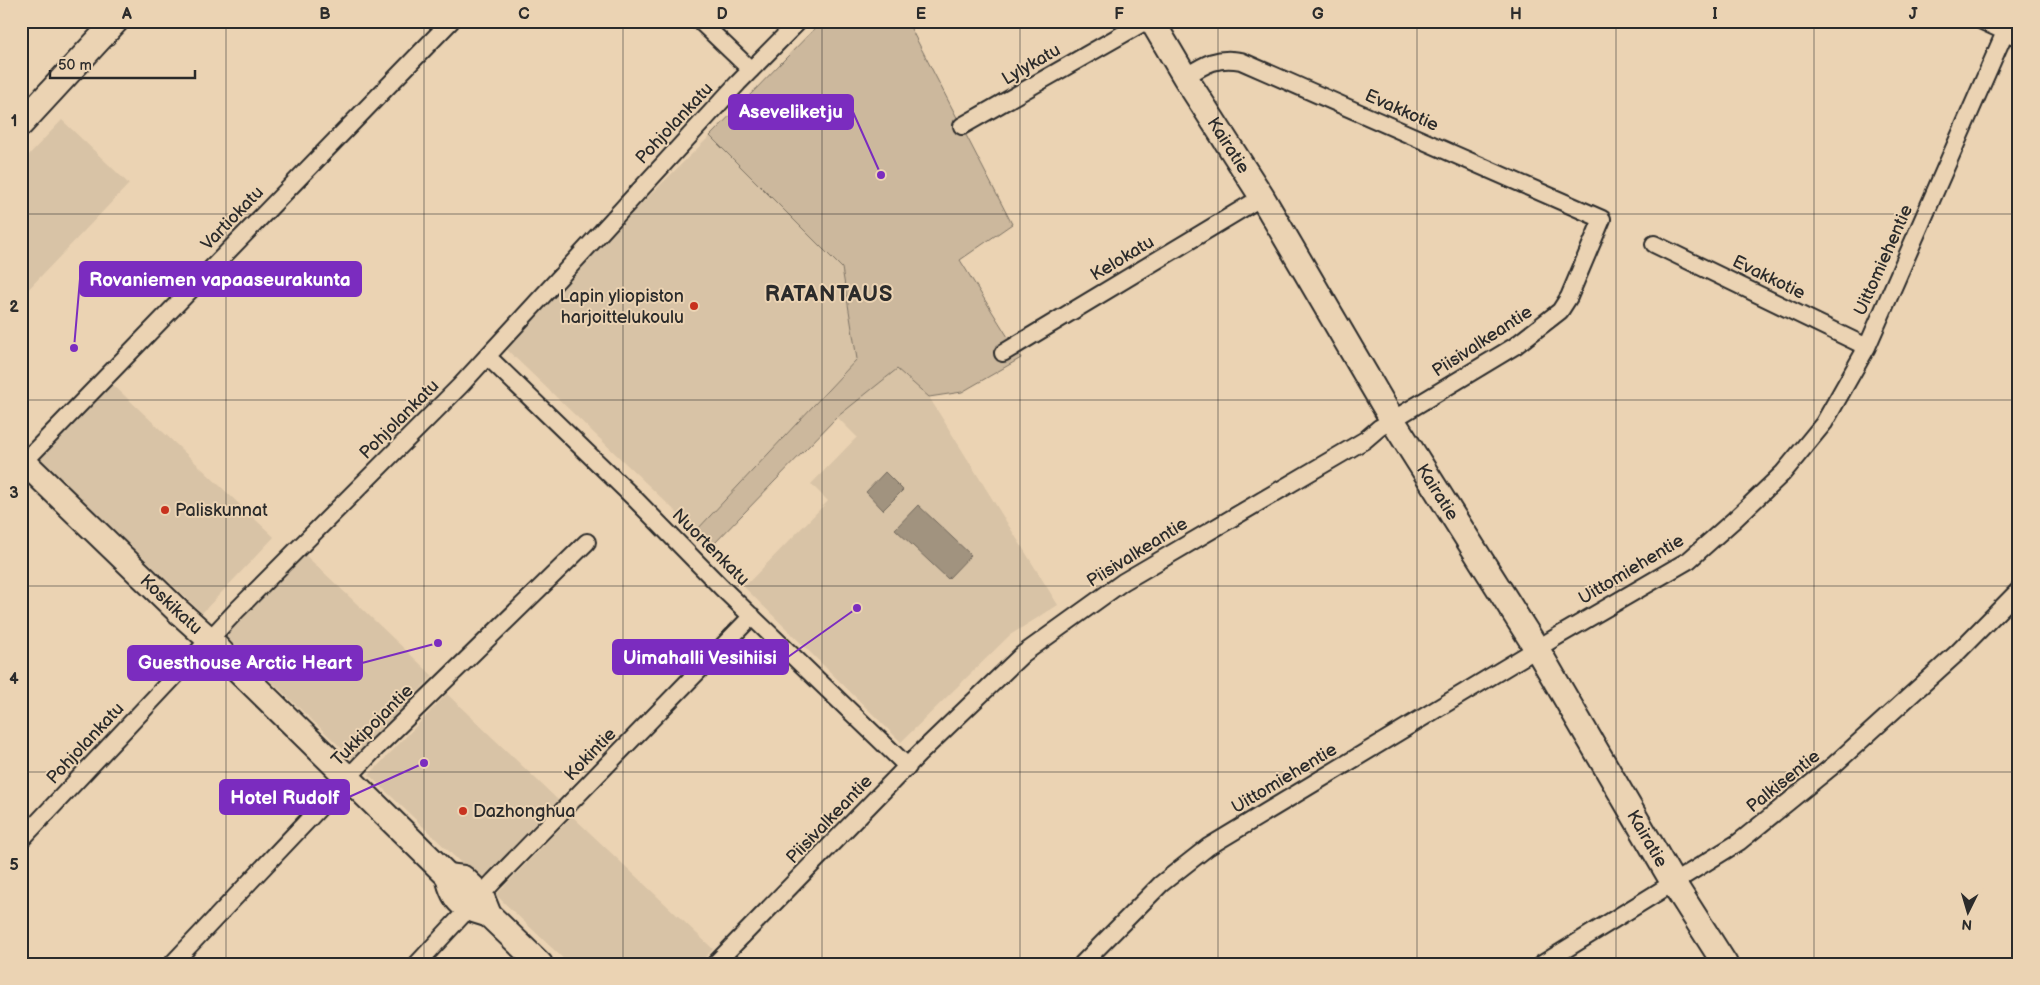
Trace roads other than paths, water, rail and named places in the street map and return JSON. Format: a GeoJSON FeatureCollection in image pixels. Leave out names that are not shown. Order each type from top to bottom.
{"type":"FeatureCollection","features":[{"type":"Feature","properties":{"kind":"main road"},"geometry":{"type":"LineString","coordinates":[[21,124],[116,21]]}},
{"type":"Feature","properties":{"kind":"main road","name":"Kairatie"},"geometry":{"type":"LineString","coordinates":[[1152,21],[1185,77],[1262,196],[1393,421],[1537,649],[1674,884],[1725,964]]}},
{"type":"Feature","properties":{"kind":"main road","name":"Koskikatu"},"geometry":{"type":"LineString","coordinates":[[22,462],[210,640],[236,668],[448,876],[463,878],[479,906],[540,964]]}},
{"type":"Feature","properties":{"kind":"street","name":"Vartiokatu"},"geometry":{"type":"LineString","coordinates":[[22,462],[450,21]]}},
{"type":"Feature","properties":{"kind":"street"},"geometry":{"type":"LineString","coordinates":[[700,21],[751,70]]}},
{"type":"Feature","properties":{"kind":"street","name":"Pohjolankatu"},"geometry":{"type":"LineString","coordinates":[[21,840],[237,610],[460,386],[751,70],[799,21]]}},
{"type":"Feature","properties":{"kind":"street","name":"Lylykatu"},"geometry":{"type":"LineString","coordinates":[[962,126],[1146,21]]}},
{"type":"Feature","properties":{"kind":"street"},"geometry":{"type":"LineString","coordinates":[[1982,21],[2012,35]]}},
{"type":"Feature","properties":{"kind":"street","name":"Uittomiehentie"},"geometry":{"type":"LineString","coordinates":[[1082,964],[1161,884],[1208,847],[1689,560],[1783,473],[1824,423],[1867,346],[2012,35]]}},
{"type":"Feature","properties":{"kind":"street","name":"Evakkotie"},"geometry":{"type":"LineString","coordinates":[[1185,77],[1209,62],[1228,58],[1241,61],[1602,219]]}},
{"type":"Feature","properties":{"kind":"street","name":"Kelokatu"},"geometry":{"type":"LineString","coordinates":[[1002,353],[1262,196]]}},
{"type":"Feature","properties":{"kind":"street","name":"Piisivalkeantie"},"geometry":{"type":"LineString","coordinates":[[715,964],[908,767],[1023,654],[1123,582],[1356,445],[1379,428],[1515,346],[1560,311],[1569,297],[1602,219]]}},
{"type":"Feature","properties":{"kind":"street","name":"Evakkotie"},"geometry":{"type":"LineString","coordinates":[[1654,244],[1867,346]]}},
{"type":"Feature","properties":{"kind":"street","name":"Nuortenkatu"},"geometry":{"type":"LineString","coordinates":[[487,356],[908,767]]}},
{"type":"Feature","properties":{"kind":"street","name":"Tukkipojantie"},"geometry":{"type":"LineString","coordinates":[[172,964],[377,747],[587,542]]}},
{"type":"Feature","properties":{"kind":"street","name":"Palkisentie"},"geometry":{"type":"LineString","coordinates":[[1542,964],[1739,842],[1835,764],[1956,654],[2019,590]]}},
{"type":"Feature","properties":{"kind":"street","name":"Kokintie"},"geometry":{"type":"LineString","coordinates":[[416,964],[479,906],[752,616]]}},
{"type":"Feature","properties":{"kind":"place","name":"Aseveliketju"},"geometry":{"type":"Point","coordinates":[881,175]}},
{"type":"Feature","properties":{"kind":"place","name":"Lapin yliopiston harjoittelukoulu"},"geometry":{"type":"Point","coordinates":[694,306]}},
{"type":"Feature","properties":{"kind":"place","name":"Rovaniemen vapaaseurakunta"},"geometry":{"type":"Point","coordinates":[74,348]}},
{"type":"Feature","properties":{"kind":"place","name":"Paliskunnat"},"geometry":{"type":"Point","coordinates":[165,510]}},
{"type":"Feature","properties":{"kind":"place","name":"Uimahalli Vesihiisi"},"geometry":{"type":"Point","coordinates":[857,608]}},
{"type":"Feature","properties":{"kind":"place","name":"Guesthouse Arctic Heart"},"geometry":{"type":"Point","coordinates":[438,643]}},
{"type":"Feature","properties":{"kind":"place","name":"Hotel Rudolf"},"geometry":{"type":"Point","coordinates":[424,763]}},
{"type":"Feature","properties":{"kind":"place","name":"Dazhonghua"},"geometry":{"type":"Point","coordinates":[463,811]}},
{"type":"Feature","properties":{"kind":"district","name":"RATANTAUS"},"geometry":{"type":"Point","coordinates":[829,293]}}]}
